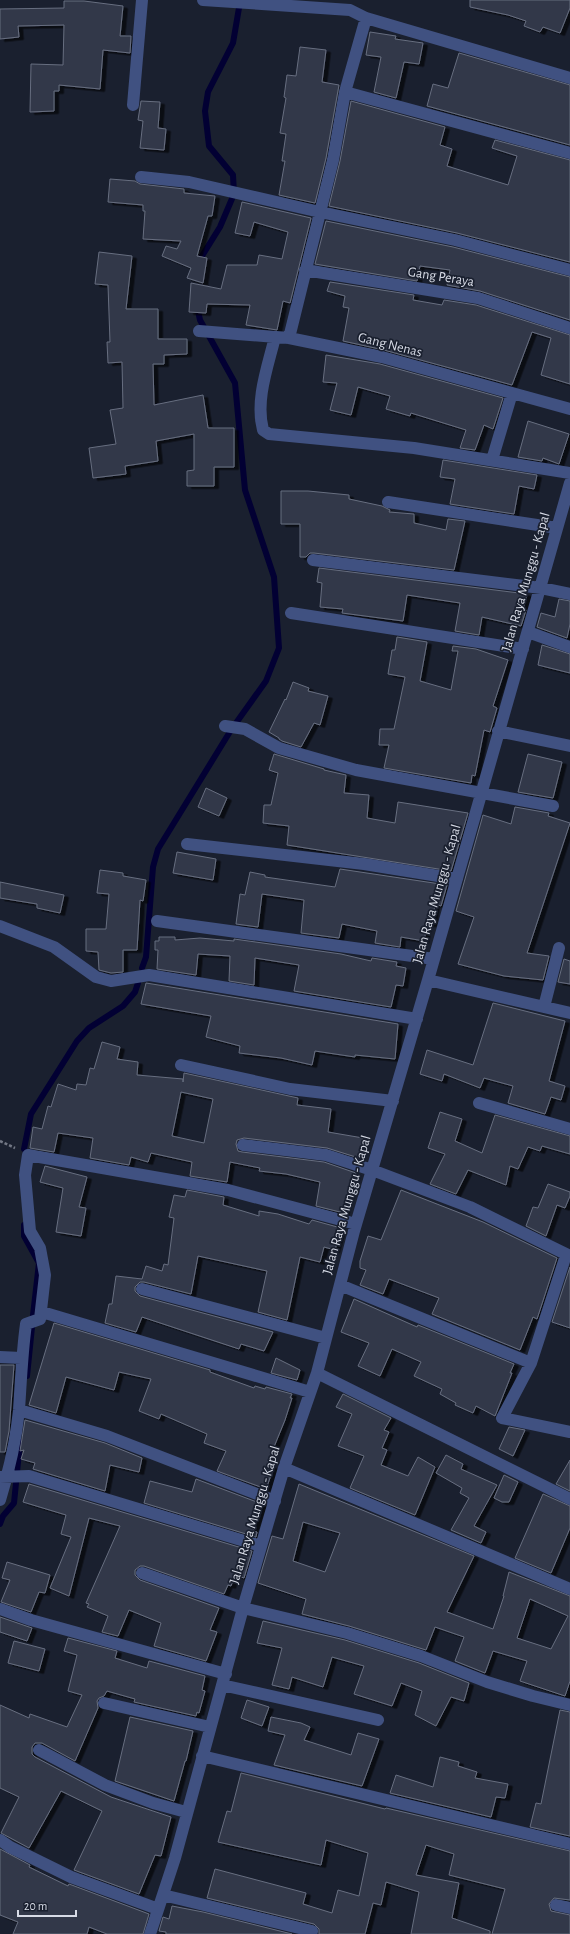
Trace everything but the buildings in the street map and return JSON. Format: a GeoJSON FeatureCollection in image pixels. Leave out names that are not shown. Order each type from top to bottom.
{"type":"FeatureCollection","features":[{"type":"Feature","properties":{"kind":"street"},"geometry":{"type":"LineString","coordinates":[[133,105],[142,0]]}},
{"type":"Feature","properties":{"kind":"street"},"geometry":{"type":"LineString","coordinates":[[203,0],[351,5],[366,18],[570,78]]}},
{"type":"Feature","properties":{"kind":"street"},"geometry":{"type":"LineString","coordinates":[[289,338],[304,270],[333,160],[345,92],[366,18]]}},
{"type":"Feature","properties":{"kind":"street"},"geometry":{"type":"LineString","coordinates":[[345,92],[570,153]]}},
{"type":"Feature","properties":{"kind":"street"},"geometry":{"type":"LineString","coordinates":[[141,177],[189,182],[320,212],[455,240],[570,270]]}},
{"type":"Feature","properties":{"kind":"street","name":"Gang Peraya"},"geometry":{"type":"LineString","coordinates":[[304,270],[478,298],[570,328]]}},
{"type":"Feature","properties":{"kind":"street","name":"Gang Nenas"},"geometry":{"type":"LineString","coordinates":[[199,331],[289,338],[382,357],[570,409]]}},
{"type":"Feature","properties":{"kind":"street"},"geometry":{"type":"LineString","coordinates":[[275,337],[261,396],[261,422],[263,430],[269,434],[414,448],[570,473]]}},
{"type":"Feature","properties":{"kind":"street"},"geometry":{"type":"LineString","coordinates":[[492,460],[512,393]]}},
{"type":"Feature","properties":{"kind":"street","name":"Jalan Raya Munggu - Kapal"},"geometry":{"type":"LineString","coordinates":[[150,1934],[174,1858],[243,1608],[284,1468],[317,1373],[356,1224],[428,980],[557,528],[568,499],[570,483]]}},
{"type":"Feature","properties":{"kind":"street"},"geometry":{"type":"LineString","coordinates":[[388,502],[557,528]]}},
{"type":"Feature","properties":{"kind":"street"},"geometry":{"type":"LineString","coordinates":[[313,560],[541,588],[570,594]]}},
{"type":"Feature","properties":{"kind":"street"},"geometry":{"type":"LineString","coordinates":[[291,613],[523,649]]}},
{"type":"Feature","properties":{"kind":"street"},"geometry":{"type":"LineString","coordinates":[[528,632],[570,647]]}},
{"type":"Feature","properties":{"kind":"street"},"geometry":{"type":"LineString","coordinates":[[225,726],[245,729],[280,748],[356,770],[553,806]]}},
{"type":"Feature","properties":{"kind":"street"},"geometry":{"type":"LineString","coordinates":[[498,731],[570,746]]}},
{"type":"Feature","properties":{"kind":"street"},"geometry":{"type":"LineString","coordinates":[[187,844],[364,864],[457,879]]}},
{"type":"Feature","properties":{"kind":"street"},"geometry":{"type":"LineString","coordinates":[[157,921],[434,959]]}},
{"type":"Feature","properties":{"kind":"street"},"geometry":{"type":"LineString","coordinates":[[0,926],[54,947],[96,977],[111,981],[149,974],[416,1019]]}},
{"type":"Feature","properties":{"kind":"street"},"geometry":{"type":"LineString","coordinates":[[544,1007],[559,948]]}},
{"type":"Feature","properties":{"kind":"street"},"geometry":{"type":"LineString","coordinates":[[428,980],[570,1013]]}},
{"type":"Feature","properties":{"kind":"street"},"geometry":{"type":"LineString","coordinates":[[181,1066],[290,1089],[393,1101]]}},
{"type":"Feature","properties":{"kind":"street"},"geometry":{"type":"LineString","coordinates":[[479,1103],[570,1129]]}},
{"type":"Feature","properties":{"kind":"street"},"geometry":{"type":"LineString","coordinates":[[243,1145],[326,1155],[372,1170],[470,1207],[568,1256],[531,1363],[502,1418],[570,1432]]}},
{"type":"Feature","properties":{"kind":"street"},"geometry":{"type":"LineString","coordinates":[[0,1500],[3,1477],[19,1410],[21,1358],[26,1324],[40,1319],[42,1312],[45,1275],[40,1248],[30,1231],[25,1175],[28,1155],[228,1190],[356,1224]]}},
{"type":"Feature","properties":{"kind":"street"},"geometry":{"type":"LineString","coordinates":[[340,1284],[531,1363]]}},
{"type":"Feature","properties":{"kind":"street"},"geometry":{"type":"LineString","coordinates":[[142,1289],[326,1338]]}},
{"type":"Feature","properties":{"kind":"street"},"geometry":{"type":"LineString","coordinates":[[42,1312],[310,1392]]}},
{"type":"Feature","properties":{"kind":"street"},"geometry":{"type":"LineString","coordinates":[[0,1357],[21,1358]]}},
{"type":"Feature","properties":{"kind":"street"},"geometry":{"type":"LineString","coordinates":[[317,1373],[570,1499]]}},
{"type":"Feature","properties":{"kind":"street"},"geometry":{"type":"LineString","coordinates":[[19,1410],[107,1436],[275,1501]]}},
{"type":"Feature","properties":{"kind":"street"},"geometry":{"type":"LineString","coordinates":[[284,1468],[570,1589]]}},
{"type":"Feature","properties":{"kind":"street"},"geometry":{"type":"LineString","coordinates":[[3,1477],[29,1476],[262,1546]]}},
{"type":"Feature","properties":{"kind":"street"},"geometry":{"type":"LineString","coordinates":[[142,1573],[243,1608],[347,1633],[421,1656],[488,1682],[533,1696],[570,1705]]}},
{"type":"Feature","properties":{"kind":"street"},"geometry":{"type":"LineString","coordinates":[[0,1609],[224,1680],[378,1720]]}},
{"type":"Feature","properties":{"kind":"street"},"geometry":{"type":"LineString","coordinates":[[104,1703],[210,1727]]}},
{"type":"Feature","properties":{"kind":"street"},"geometry":{"type":"LineString","coordinates":[[39,1750],[105,1785],[153,1803],[186,1812]]}},
{"type":"Feature","properties":{"kind":"street"},"geometry":{"type":"LineString","coordinates":[[202,1756],[570,1844]]}},
{"type":"Feature","properties":{"kind":"street"},"geometry":{"type":"LineString","coordinates":[[0,1840],[10,1847],[71,1877],[158,1909]]}},
{"type":"Feature","properties":{"kind":"street"},"geometry":{"type":"LineString","coordinates":[[163,1895],[312,1931],[312,1934]]}},
{"type":"Feature","properties":{"kind":"street"},"geometry":{"type":"LineString","coordinates":[[556,1905],[570,1908]]}},
{"type":"Feature","properties":{"kind":"waterway"},"geometry":{"type":"LineString","coordinates":[[197,264],[220,227],[234,194],[233,175],[209,146],[205,111],[208,92],[233,43],[240,2]]}},
{"type":"Feature","properties":{"kind":"waterway"},"geometry":{"type":"LineString","coordinates":[[142,968],[146,957],[153,867],[158,849],[231,730],[266,681],[279,648],[274,577],[245,490],[235,383],[200,320],[197,306]]}},
{"type":"Feature","properties":{"kind":"waterway"},"geometry":{"type":"LineString","coordinates":[[24,1149],[31,1114],[77,1041],[89,1028],[123,1006],[135,992],[138,983]]}},
{"type":"Feature","properties":{"kind":"waterway"},"geometry":{"type":"LineString","coordinates":[[24,1225],[24,1236],[39,1263],[33,1315]]}},
{"type":"Feature","properties":{"kind":"waterway"},"geometry":{"type":"LineString","coordinates":[[27,1376],[32,1327]]}},
{"type":"Feature","properties":{"kind":"waterway"},"geometry":{"type":"LineString","coordinates":[[17,1472],[20,1442]]}},
{"type":"Feature","properties":{"kind":"waterway"},"geometry":{"type":"LineString","coordinates":[[0,1524],[3,1516],[14,1503],[16,1483]]}}]}
